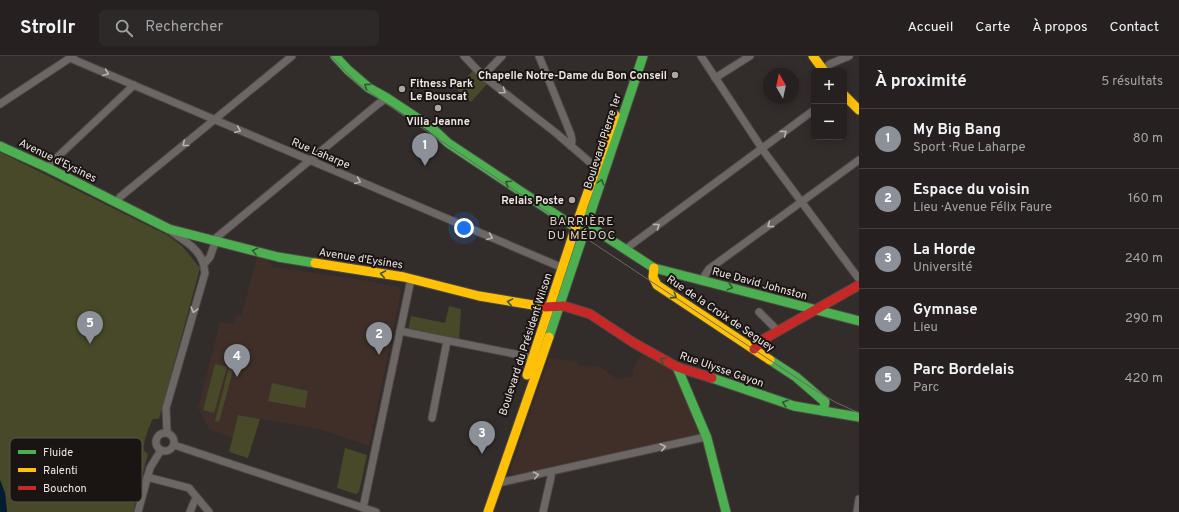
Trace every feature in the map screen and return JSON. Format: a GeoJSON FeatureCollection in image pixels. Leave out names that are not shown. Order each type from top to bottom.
{"type":"FeatureCollection","features":[{"type":"Feature","properties":{"kind":"main road"},"geometry":{"type":"LineString","coordinates":[[335,56],[369,88],[387,98],[436,131],[448,143],[576,228],[575,245],[565,276],[565,292]]}},
{"type":"Feature","properties":{"kind":"main road","name":"Boulevard Pierre 1er"},"geometry":{"type":"LineString","coordinates":[[576,228],[596,166],[636,56]]}},
{"type":"Feature","properties":{"kind":"main road","name":"Boulevard Pierre 1er"},"geometry":{"type":"LineString","coordinates":[[585,234],[644,56]]}},
{"type":"Feature","properties":{"kind":"main road"},"geometry":{"type":"LineString","coordinates":[[813,56],[822,68]]}},
{"type":"Feature","properties":{"kind":"main road"},"geometry":{"type":"LineString","coordinates":[[847,98],[859,110]]}},
{"type":"Feature","properties":{"kind":"main road","name":"Avenue d'Eysines"},"geometry":{"type":"LineString","coordinates":[[0,146],[48,168],[170,229],[278,257],[411,279],[479,296],[548,308],[560,306]]}},
{"type":"Feature","properties":{"kind":"main road"},"geometry":{"type":"LineString","coordinates":[[592,180],[588,210],[589,219],[594,229],[654,268]]}},
{"type":"Feature","properties":{"kind":"main road","name":"Boulevard du Président Wilson"},"geometry":{"type":"LineString","coordinates":[[480,512],[533,359],[548,308],[576,228]]}},
{"type":"Feature","properties":{"kind":"main road"},"geometry":{"type":"LineString","coordinates":[[585,234],[587,231],[594,229]]}},
{"type":"Feature","properties":{"kind":"main road","name":"Boulevard du Président Wilson"},"geometry":{"type":"LineString","coordinates":[[488,512],[585,234]]}},
{"type":"Feature","properties":{"kind":"main road","name":"Rue David Johnston"},"geometry":{"type":"LineString","coordinates":[[654,268],[859,321]]}},
{"type":"Feature","properties":{"kind":"main road","name":"Rue de la Croix de Seguey"},"geometry":{"type":"LineString","coordinates":[[654,268],[654,280],[657,285],[754,350],[796,376],[812,392],[823,399],[823,411]]}},
{"type":"Feature","properties":{"kind":"main road"},"geometry":{"type":"LineString","coordinates":[[754,350],[759,342],[859,285]]}},
{"type":"Feature","properties":{"kind":"main road","name":"Rue Ulysse Gayon"},"geometry":{"type":"LineString","coordinates":[[565,292],[568,299],[590,314],[634,343],[677,368],[684,368],[794,406],[859,417]]}},
{"type":"Feature","properties":{"kind":"main road","name":"Rue Ulysse Gayon"},"geometry":{"type":"LineString","coordinates":[[560,306],[570,307],[590,314]]}},
{"type":"Feature","properties":{"kind":"main road"},"geometry":{"type":"LineString","coordinates":[[535,375],[541,347],[549,321],[548,308]]}},
{"type":"Feature","properties":{"kind":"main road"},"geometry":{"type":"LineString","coordinates":[[677,368],[707,436],[726,512]]}},
{"type":"Feature","properties":{"kind":"street"},"geometry":{"type":"LineString","coordinates":[[117,202],[292,56]]}},
{"type":"Feature","properties":{"kind":"street"},"geometry":{"type":"LineString","coordinates":[[464,56],[483,76],[520,104],[592,164],[596,166],[608,161]]}},
{"type":"Feature","properties":{"kind":"street"},"geometry":{"type":"LineString","coordinates":[[483,76],[502,56]]}},
{"type":"Feature","properties":{"kind":"street"},"geometry":{"type":"LineString","coordinates":[[539,56],[571,134],[571,146]]}},
{"type":"Feature","properties":{"kind":"street"},"geometry":{"type":"LineString","coordinates":[[700,56],[763,149],[859,280]]}},
{"type":"Feature","properties":{"kind":"street"},"geometry":{"type":"LineString","coordinates":[[715,78],[750,56]]}},
{"type":"Feature","properties":{"kind":"street"},"geometry":{"type":"LineString","coordinates":[[825,68],[830,64],[849,56]]}},
{"type":"Feature","properties":{"kind":"street"},"geometry":{"type":"LineString","coordinates":[[0,104],[71,57]]}},
{"type":"Feature","properties":{"kind":"street","name":"Rue Laharpe"},"geometry":{"type":"LineString","coordinates":[[71,57],[563,268]]}},
{"type":"Feature","properties":{"kind":"street"},"geometry":{"type":"LineString","coordinates":[[48,168],[51,163],[134,85]]}},
{"type":"Feature","properties":{"kind":"street"},"geometry":{"type":"LineString","coordinates":[[167,432],[166,408],[205,273],[204,264],[210,257],[216,236],[387,98]]}},
{"type":"Feature","properties":{"kind":"street"},"geometry":{"type":"LineString","coordinates":[[626,250],[811,112]]}},
{"type":"Feature","properties":{"kind":"street"},"geometry":{"type":"LineString","coordinates":[[703,280],[709,269],[859,160]]}},
{"type":"Feature","properties":{"kind":"street","name":"Avenue d'Eysines"},"geometry":{"type":"LineString","coordinates":[[170,229],[198,253],[204,264]]}},
{"type":"Feature","properties":{"kind":"street"},"geometry":{"type":"LineString","coordinates":[[363,508],[411,279]]}},
{"type":"Feature","properties":{"kind":"street"},"geometry":{"type":"LineString","coordinates":[[759,312],[777,331]]}},
{"type":"Feature","properties":{"kind":"street"},"geometry":{"type":"LineString","coordinates":[[400,330],[533,359]]}},
{"type":"Feature","properties":{"kind":"street"},"geometry":{"type":"LineString","coordinates":[[432,418],[447,341]]}},
{"type":"Feature","properties":{"kind":"street"},"geometry":{"type":"LineString","coordinates":[[167,432],[172,436],[174,445],[170,450],[161,450],[157,447],[156,439],[161,433],[167,432]]}},
{"type":"Feature","properties":{"kind":"street"},"geometry":{"type":"LineString","coordinates":[[498,483],[707,436]]}},
{"type":"Feature","properties":{"kind":"street"},"geometry":{"type":"LineString","coordinates":[[174,445],[376,512]]}},
{"type":"Feature","properties":{"kind":"street"},"geometry":{"type":"LineString","coordinates":[[142,496],[152,464],[161,450]]}},
{"type":"Feature","properties":{"kind":"street"},"geometry":{"type":"LineString","coordinates":[[543,512],[551,472]]}},
{"type":"Feature","properties":{"kind":"street"},"geometry":{"type":"LineString","coordinates":[[147,477],[189,488],[209,512]]}},
{"type":"Feature","properties":{"kind":"street"},"geometry":{"type":"LineString","coordinates":[[190,512],[197,498]]}},
{"type":"Feature","properties":{"kind":"street"},"geometry":{"type":"LineString","coordinates":[[857,512],[859,499]]}},
{"type":"Feature","properties":{"kind":"street"},"geometry":{"type":"LineString","coordinates":[[138,512],[141,502]]}},
{"type":"Feature","properties":{"kind":"shaded area"},"geometry":{"type":"Polygon","coordinates":[[[257,257],[267,260],[273,267],[363,280],[398,287],[401,291],[369,446],[322,430],[238,415],[232,438],[210,430],[198,408],[220,322],[234,324],[236,315],[241,316],[257,257]]]}},
{"type":"Feature","properties":{"kind":"shaded area"},"geometry":{"type":"Polygon","coordinates":[[[642,352],[673,370],[700,431],[699,434],[515,475],[510,473],[549,358],[578,361],[578,365],[598,366],[617,379],[633,376],[632,372],[642,352]]]}},
{"type":"Feature","properties":{"kind":"green space"},"geometry":{"type":"Polygon","coordinates":[[[473,70],[487,84],[471,102],[457,90],[473,70]]]}},
{"type":"Feature","properties":{"kind":"green space"},"geometry":{"type":"Polygon","coordinates":[[[0,152],[167,235],[182,246],[200,268],[159,419],[153,419],[145,439],[144,450],[148,454],[142,477],[142,438],[10,438],[10,502],[136,502],[133,512],[7,512],[5,493],[0,480],[0,152]]]}},
{"type":"Feature","properties":{"kind":"green space"},"geometry":{"type":"Polygon","coordinates":[[[449,306],[461,309],[459,342],[408,330],[411,316],[445,323],[449,306]]]}},
{"type":"Feature","properties":{"kind":"green space"},"geometry":{"type":"Polygon","coordinates":[[[234,348],[239,349],[219,422],[215,421],[234,348]]]}},
{"type":"Feature","properties":{"kind":"green space"},"geometry":{"type":"Polygon","coordinates":[[[215,364],[227,367],[214,413],[203,410],[215,364]]]}},
{"type":"Feature","properties":{"kind":"green space"},"geometry":{"type":"Polygon","coordinates":[[[272,383],[308,391],[305,408],[268,401],[272,383]]]}},
{"type":"Feature","properties":{"kind":"green space"},"geometry":{"type":"Polygon","coordinates":[[[238,415],[260,419],[248,458],[229,452],[238,415]]]}},
{"type":"Feature","properties":{"kind":"green space"},"geometry":{"type":"Polygon","coordinates":[[[345,448],[367,455],[359,492],[356,494],[337,488],[345,448]]]}},
{"type":"Feature","properties":{"kind":"water"},"geometry":{"type":"Polygon","coordinates":[[[0,480],[5,493],[7,512],[0,512],[0,480]]]}},
{"type":"Feature","properties":{"kind":"tram line"},"geometry":{"type":"LineString","coordinates":[[331,56],[355,81],[382,101],[818,392],[859,413]]}},
{"type":"Feature","properties":{"kind":"traffic: fast"},"geometry":{"type":"LineString","coordinates":[[335,56],[348,70],[369,88],[431,127],[448,143],[576,228],[576,234]]}},
{"type":"Feature","properties":{"kind":"traffic: fast"},"geometry":{"type":"LineString","coordinates":[[549,337],[643,56]]}},
{"type":"Feature","properties":{"kind":"traffic: fast"},"geometry":{"type":"LineString","coordinates":[[0,146],[48,168],[169,229],[278,257],[315,263]]}},
{"type":"Feature","properties":{"kind":"traffic: fast"},"geometry":{"type":"LineString","coordinates":[[588,214],[591,225],[594,229],[654,268],[859,321]]}},
{"type":"Feature","properties":{"kind":"traffic: fast"},"geometry":{"type":"LineString","coordinates":[[770,360],[796,377],[825,402],[823,411]]}},
{"type":"Feature","properties":{"kind":"traffic: fast"},"geometry":{"type":"LineString","coordinates":[[677,367],[707,438],[726,512]]}},
{"type":"Feature","properties":{"kind":"traffic: fast"},"geometry":{"type":"LineString","coordinates":[[712,378],[794,406],[859,417]]}},
{"type":"Feature","properties":{"kind":"traffic: slow"},"geometry":{"type":"LineString","coordinates":[[813,56],[822,68]]}},
{"type":"Feature","properties":{"kind":"traffic: slow"},"geometry":{"type":"LineString","coordinates":[[847,98],[859,110]]}},
{"type":"Feature","properties":{"kind":"traffic: slow"},"geometry":{"type":"LineString","coordinates":[[527,375],[578,220],[615,115]]}},
{"type":"Feature","properties":{"kind":"traffic: slow"},"geometry":{"type":"LineString","coordinates":[[315,263],[404,277],[479,296],[545,307]]}},
{"type":"Feature","properties":{"kind":"traffic: slow"},"geometry":{"type":"LineString","coordinates":[[654,268],[653,277],[657,285],[770,360]]}},
{"type":"Feature","properties":{"kind":"traffic: slow"},"geometry":{"type":"LineString","coordinates":[[488,512],[549,337]]}},
{"type":"Feature","properties":{"kind":"traffic: jam"},"geometry":{"type":"LineString","coordinates":[[754,349],[764,339],[859,285]]}},
{"type":"Feature","properties":{"kind":"traffic: jam"},"geometry":{"type":"LineString","coordinates":[[545,307],[564,306],[590,314],[634,343],[677,367],[712,378]]}},
{"type":"Feature","properties":{"kind":"place","name":"Chapelle Notre-Dame du Bon Conseil"},"geometry":{"type":"Point","coordinates":[675,75]}},
{"type":"Feature","properties":{"kind":"place","name":"Fitness Park Le Bouscat"},"geometry":{"type":"Point","coordinates":[402,89]}},
{"type":"Feature","properties":{"kind":"place","name":"Villa Jeanne"},"geometry":{"type":"Point","coordinates":[438,108]}},
{"type":"Feature","properties":{"kind":"place","name":"My Big Bang"},"geometry":{"type":"Point","coordinates":[425,166]}},
{"type":"Feature","properties":{"kind":"place","name":"Relais Poste"},"geometry":{"type":"Point","coordinates":[572,200]}},
{"type":"Feature","properties":{"kind":"place","name":"Parc Bordelais"},"geometry":{"type":"Point","coordinates":[90,344]}},
{"type":"Feature","properties":{"kind":"place","name":"Espace du voisin"},"geometry":{"type":"Point","coordinates":[379,355]}},
{"type":"Feature","properties":{"kind":"place","name":"Gymnase"},"geometry":{"type":"Point","coordinates":[237,377]}},
{"type":"Feature","properties":{"kind":"place","name":"La Horde"},"geometry":{"type":"Point","coordinates":[482,454]}},
{"type":"Feature","properties":{"kind":"district","name":"BARRIÈRE DU MÉDOC"},"geometry":{"type":"Point","coordinates":[582,228]}}]}
